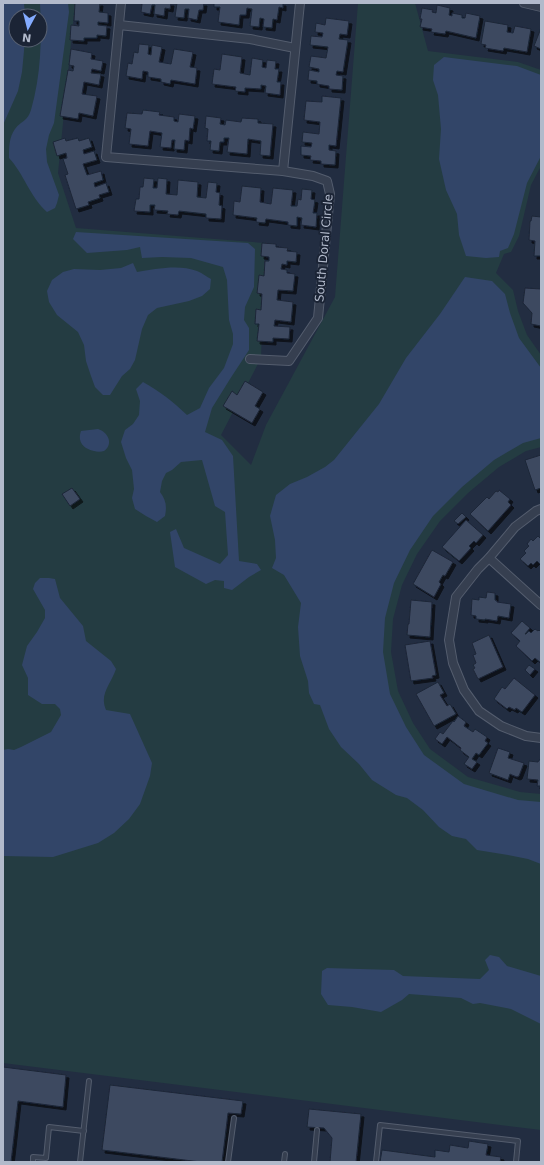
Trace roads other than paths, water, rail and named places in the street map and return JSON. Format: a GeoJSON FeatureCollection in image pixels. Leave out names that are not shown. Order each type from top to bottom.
{"type":"FeatureCollection","features":[{"type":"Feature","properties":{"kind":"street"},"geometry":{"type":"LineString","coordinates":[[121,3],[106,156],[283,171],[300,3]]}},
{"type":"Feature","properties":{"kind":"street"},"geometry":{"type":"LineString","coordinates":[[524,3],[541,7]]}},
{"type":"Feature","properties":{"kind":"street"},"geometry":{"type":"LineString","coordinates":[[119,25],[250,40],[295,48]]}},
{"type":"Feature","properties":{"kind":"street","name":"South Doral Circle"},"geometry":{"type":"LineString","coordinates":[[250,359],[289,362],[318,318],[330,194],[327,181],[313,176],[283,171]]}},
{"type":"Feature","properties":{"kind":"street"},"geometry":{"type":"LineString","coordinates":[[541,509],[536,511],[515,527],[478,569],[456,597],[449,640],[453,663],[464,690],[478,711],[501,726],[526,736],[541,738]]}},
{"type":"Feature","properties":{"kind":"street"},"geometry":{"type":"LineString","coordinates":[[489,558],[541,605]]}},
{"type":"Feature","properties":{"kind":"lane"},"geometry":{"type":"LineString","coordinates":[[80,1162],[89,1081]]}},
{"type":"Feature","properties":{"kind":"lane"},"geometry":{"type":"LineString","coordinates":[[228,1162],[234,1118]]}},
{"type":"Feature","properties":{"kind":"lane"},"geometry":{"type":"LineString","coordinates":[[376,1162],[380,1125],[518,1141],[516,1162]]}},
{"type":"Feature","properties":{"kind":"lane"},"geometry":{"type":"LineString","coordinates":[[33,1162],[33,1157],[46,1158],[49,1127],[84,1131]]}},
{"type":"Feature","properties":{"kind":"lane"},"geometry":{"type":"LineString","coordinates":[[314,1162],[317,1130]]}},
{"type":"Feature","properties":{"kind":"lane"},"geometry":{"type":"LineString","coordinates":[[284,1162],[285,1154]]}},
{"type":"Feature","properties":{"kind":"water"},"geometry":{"type":"Polygon","coordinates":[[[3,3],[24,3],[24,8],[8,8],[8,48],[24,48],[22,72],[18,91],[3,125],[3,3]]]}},
{"type":"Feature","properties":{"kind":"water"},"geometry":{"type":"Polygon","coordinates":[[[40,3],[68,3],[69,12],[54,123],[49,135],[46,149],[47,162],[59,195],[55,208],[47,212],[31,193],[19,171],[9,158],[10,139],[15,129],[28,117],[31,110],[37,84],[40,48],[48,48],[48,8],[40,8],[40,3]]]}},
{"type":"Feature","properties":{"kind":"water"},"geometry":{"type":"Polygon","coordinates":[[[444,57],[517,66],[541,75],[541,156],[527,183],[514,234],[508,248],[500,251],[499,257],[486,258],[466,256],[459,235],[457,214],[446,190],[439,159],[441,129],[438,95],[433,80],[434,65],[444,57]]]}},
{"type":"Feature","properties":{"kind":"water"},"geometry":{"type":"Polygon","coordinates":[[[76,232],[248,243],[255,249],[254,287],[245,307],[244,320],[249,328],[249,350],[212,408],[205,432],[222,440],[233,456],[239,561],[257,564],[261,570],[232,590],[224,588],[224,581],[215,580],[206,584],[175,567],[170,532],[176,529],[184,548],[220,564],[228,555],[225,512],[215,506],[202,460],[181,462],[166,473],[162,481],[160,492],[166,503],[165,516],[157,522],[135,509],[132,498],[134,489],[132,470],[121,442],[125,430],[133,424],[139,415],[140,401],[136,389],[143,382],[166,397],[187,415],[200,408],[209,388],[224,368],[233,344],[233,334],[229,320],[227,280],[223,267],[191,258],[142,258],[140,247],[127,250],[87,253],[73,239],[76,232]]]}},
{"type":"Feature","properties":{"kind":"water"},"geometry":{"type":"Polygon","coordinates":[[[133,263],[137,272],[175,267],[197,271],[211,279],[210,289],[202,296],[189,301],[157,308],[148,315],[142,329],[135,360],[130,369],[122,376],[110,395],[103,395],[95,387],[86,361],[84,345],[78,332],[57,315],[49,302],[47,291],[52,280],[63,272],[74,269],[100,270],[121,268],[133,263]]]}},
{"type":"Feature","properties":{"kind":"water"},"geometry":{"type":"Polygon","coordinates":[[[465,277],[492,281],[505,294],[519,338],[541,368],[541,438],[523,443],[494,460],[462,487],[433,516],[410,550],[394,583],[385,618],[383,652],[390,694],[406,727],[424,755],[464,784],[518,800],[541,802],[541,864],[528,859],[477,850],[466,839],[452,836],[439,827],[423,810],[407,798],[396,795],[372,780],[359,764],[341,747],[329,729],[320,705],[314,704],[309,693],[308,681],[300,656],[298,627],[301,603],[284,575],[272,568],[276,558],[275,540],[270,516],[276,495],[290,484],[307,477],[334,460],[379,404],[406,358],[440,314],[465,277]]]}},
{"type":"Feature","properties":{"kind":"water"},"geometry":{"type":"Polygon","coordinates":[[[98,429],[107,435],[109,442],[107,448],[102,452],[87,449],[82,444],[80,438],[81,431],[98,429]]]}},
{"type":"Feature","properties":{"kind":"water"},"geometry":{"type":"Polygon","coordinates":[[[40,578],[55,579],[60,598],[83,626],[86,641],[111,661],[116,669],[106,689],[104,704],[106,710],[130,714],[152,763],[150,776],[140,804],[129,819],[114,833],[98,843],[53,857],[3,856],[3,750],[14,750],[51,732],[61,715],[60,709],[55,704],[42,704],[28,695],[28,678],[22,665],[27,646],[45,618],[45,610],[33,589],[35,583],[40,578]]]}},
{"type":"Feature","properties":{"kind":"water"},"geometry":{"type":"Polygon","coordinates":[[[490,955],[499,957],[507,966],[541,976],[541,1024],[511,1009],[480,1003],[473,1004],[461,998],[409,994],[402,1000],[381,1012],[328,1005],[321,994],[322,971],[327,968],[394,970],[403,976],[480,979],[489,970],[485,960],[490,955]]]}}]}
